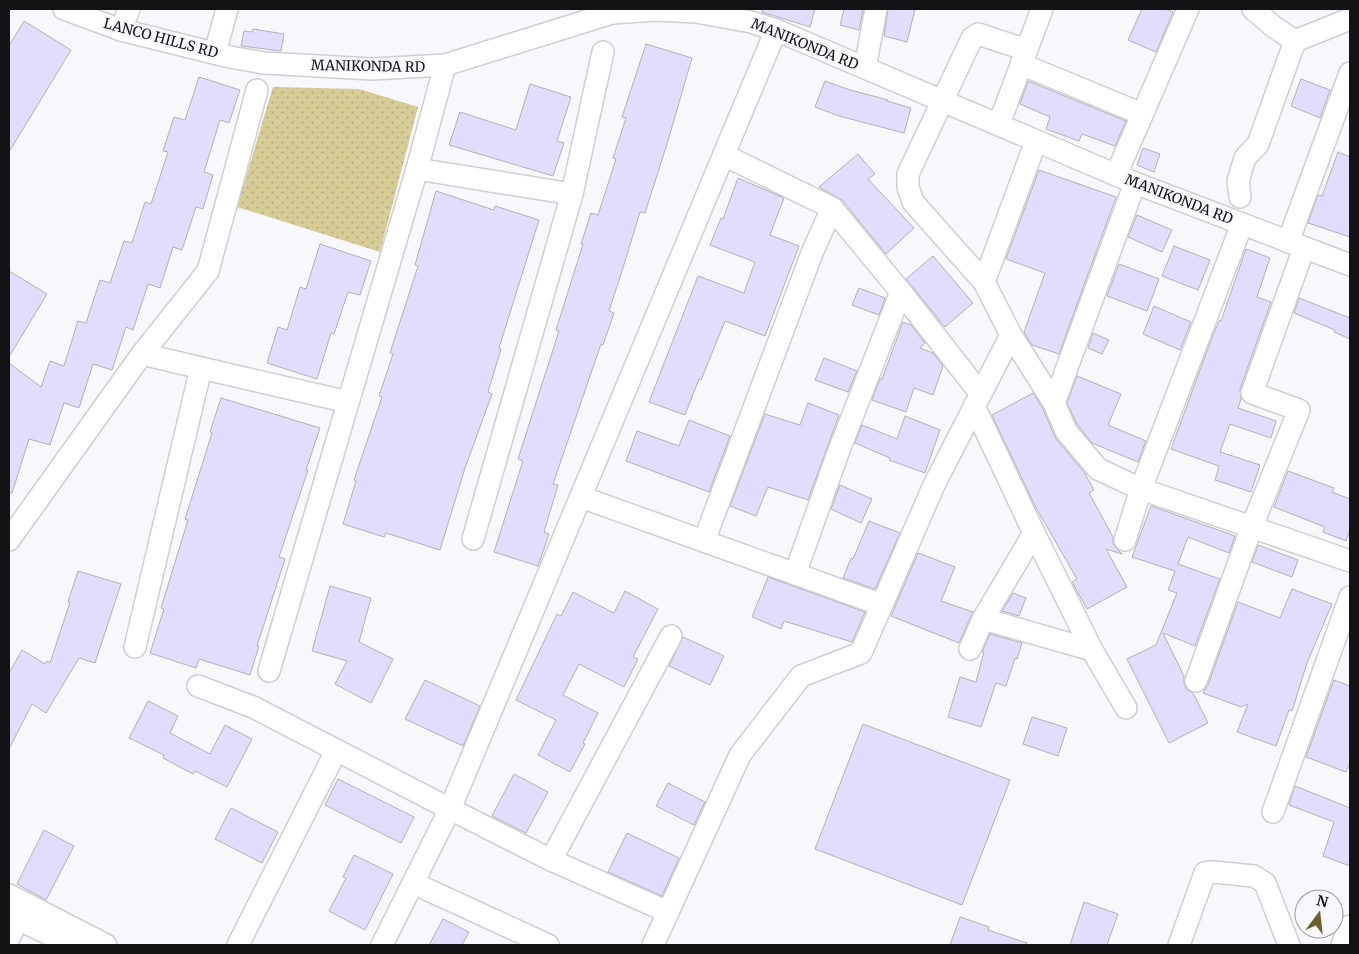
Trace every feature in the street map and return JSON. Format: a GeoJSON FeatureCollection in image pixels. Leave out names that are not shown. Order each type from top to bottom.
{"type":"FeatureCollection","features":[{"type":"Feature","properties":{"kind":"street","name":"LANCO HILLS RD"},"geometry":{"type":"LineString","coordinates":[[64,9],[121,30],[222,55]]}},
{"type":"Feature","properties":{"kind":"street"},"geometry":{"type":"LineString","coordinates":[[121,30],[129,9]]}},
{"type":"Feature","properties":{"kind":"street"},"geometry":{"type":"LineString","coordinates":[[222,55],[227,9]]}},
{"type":"Feature","properties":{"kind":"street"},"geometry":{"type":"LineString","coordinates":[[865,68],[876,9]]}},
{"type":"Feature","properties":{"kind":"street"},"geometry":{"type":"LineString","coordinates":[[999,124],[1042,9]]}},
{"type":"Feature","properties":{"kind":"street"},"geometry":{"type":"LineString","coordinates":[[1054,403],[1125,179],[1142,114],[1187,9]]}},
{"type":"Feature","properties":{"kind":"street"},"geometry":{"type":"LineString","coordinates":[[1253,9],[1274,27],[1295,40]]}},
{"type":"Feature","properties":{"kind":"street","name":"MANIKONDA RD"},"geometry":{"type":"LineString","coordinates":[[222,55],[264,63],[372,69],[435,66],[612,14],[656,10],[696,12],[751,22],[776,30],[1125,179],[1350,265]]}},
{"type":"Feature","properties":{"kind":"street"},"geometry":{"type":"LineString","coordinates":[[1125,540],[1141,489],[1237,222],[1240,197],[1252,186],[1260,162],[1258,144],[1295,40],[1350,19]]}},
{"type":"Feature","properties":{"kind":"street"},"geometry":{"type":"LineString","coordinates":[[382,945],[450,809],[776,30]]}},
{"type":"Feature","properties":{"kind":"street"},"geometry":{"type":"LineString","coordinates":[[1142,114],[978,34],[972,38],[908,174],[908,188],[913,202],[984,282],[1011,335],[1054,403],[1066,431],[1098,469],[1141,489],[1350,561]]}},
{"type":"Feature","properties":{"kind":"street"},"geometry":{"type":"LineString","coordinates":[[473,539],[572,194],[603,52]]}},
{"type":"Feature","properties":{"kind":"street"},"geometry":{"type":"LineString","coordinates":[[268,671],[417,169],[435,66]]}},
{"type":"Feature","properties":{"kind":"street"},"geometry":{"type":"LineString","coordinates":[[1196,681],[1252,526],[1299,410],[1252,393],[1350,72]]}},
{"type":"Feature","properties":{"kind":"street"},"geometry":{"type":"LineString","coordinates":[[9,540],[142,354],[208,270],[257,90]]}},
{"type":"Feature","properties":{"kind":"street"},"geometry":{"type":"LineString","coordinates":[[984,282],[1036,141]]}},
{"type":"Feature","properties":{"kind":"street"},"geometry":{"type":"LineString","coordinates":[[724,155],[832,208],[901,292],[977,400],[1034,533],[1092,650],[1126,708]]}},
{"type":"Feature","properties":{"kind":"street"},"geometry":{"type":"LineString","coordinates":[[417,169],[572,194]]}},
{"type":"Feature","properties":{"kind":"street"},"geometry":{"type":"LineString","coordinates":[[704,541],[812,253],[832,208]]}},
{"type":"Feature","properties":{"kind":"street"},"geometry":{"type":"LineString","coordinates":[[795,574],[838,453],[901,292]]}},
{"type":"Feature","properties":{"kind":"street"},"geometry":{"type":"LineString","coordinates":[[653,945],[740,755],[801,676],[861,653],[934,485],[1011,335]]}},
{"type":"Feature","properties":{"kind":"street"},"geometry":{"type":"LineString","coordinates":[[142,354],[348,402]]}},
{"type":"Feature","properties":{"kind":"street"},"geometry":{"type":"LineString","coordinates":[[135,647],[201,368]]}},
{"type":"Feature","properties":{"kind":"street"},"geometry":{"type":"LineString","coordinates":[[581,497],[882,605]]}},
{"type":"Feature","properties":{"kind":"street"},"geometry":{"type":"LineString","coordinates":[[970,649],[982,619],[1034,533]]}},
{"type":"Feature","properties":{"kind":"street"},"geometry":{"type":"LineString","coordinates":[[1273,812],[1350,596]]}},
{"type":"Feature","properties":{"kind":"street"},"geometry":{"type":"LineString","coordinates":[[982,619],[1092,650]]}},
{"type":"Feature","properties":{"kind":"street"},"geometry":{"type":"LineString","coordinates":[[551,860],[671,636]]}},
{"type":"Feature","properties":{"kind":"street"},"geometry":{"type":"LineString","coordinates":[[198,686],[253,706],[336,751],[551,860],[668,912]]}},
{"type":"Feature","properties":{"kind":"street"},"geometry":{"type":"LineString","coordinates":[[238,945],[336,751]]}},
{"type":"Feature","properties":{"kind":"street"},"geometry":{"type":"LineString","coordinates":[[1179,945],[1205,873],[1213,872],[1254,876],[1264,883],[1289,945]]}},
{"type":"Feature","properties":{"kind":"street"},"geometry":{"type":"LineString","coordinates":[[414,883],[537,943]]}},
{"type":"Feature","properties":{"kind":"street"},"geometry":{"type":"LineString","coordinates":[[9,895],[106,945]]}},
{"type":"Feature","properties":{"kind":"street"},"geometry":{"type":"LineString","coordinates":[[9,938],[13,917],[72,945]]}},
{"type":"Feature","properties":{"kind":"street"},"geometry":{"type":"LineString","coordinates":[[1342,945],[1350,926]]}},
{"type":"Feature","properties":{"kind":"shaded area"},"geometry":{"type":"Polygon","coordinates":[[[273,87],[359,89],[418,107],[380,252],[237,207],[273,87]]]}},
{"type":"Feature","properties":{"kind":"building"},"geometry":{"type":"Polygon","coordinates":[[[762,9],[815,9],[810,27],[762,12],[762,9]]]}},
{"type":"Feature","properties":{"kind":"building"},"geometry":{"type":"Polygon","coordinates":[[[844,9],[863,9],[859,30],[840,25],[844,9]]]}},
{"type":"Feature","properties":{"kind":"building"},"geometry":{"type":"Polygon","coordinates":[[[888,9],[915,9],[907,42],[884,36],[888,9]]]}},
{"type":"Feature","properties":{"kind":"building"},"geometry":{"type":"Polygon","coordinates":[[[1142,9],[1165,9],[1173,12],[1156,52],[1128,40],[1142,9]]]}},
{"type":"Feature","properties":{"kind":"building"},"geometry":{"type":"Polygon","coordinates":[[[24,21],[71,50],[9,152],[9,46],[24,21]]]}},
{"type":"Feature","properties":{"kind":"building"},"geometry":{"type":"Polygon","coordinates":[[[253,29],[284,34],[281,51],[241,46],[244,31],[252,32],[253,29]]]}},
{"type":"Feature","properties":{"kind":"building"},"geometry":{"type":"Polygon","coordinates":[[[646,44],[692,58],[645,213],[640,212],[609,311],[614,313],[603,345],[601,344],[553,484],[558,485],[544,532],[549,534],[538,566],[494,552],[523,461],[518,459],[559,331],[556,330],[583,244],[581,244],[591,213],[598,215],[616,159],[613,158],[626,118],[622,117],[646,44]]]}},
{"type":"Feature","properties":{"kind":"building"},"geometry":{"type":"Polygon","coordinates":[[[199,77],[240,90],[229,123],[220,120],[204,172],[213,175],[203,209],[196,207],[182,250],[173,247],[160,288],[148,284],[133,330],[126,327],[112,370],[93,364],[79,408],[64,403],[50,445],[29,439],[12,493],[9,493],[9,363],[41,387],[50,361],[64,366],[78,321],[86,323],[100,280],[110,283],[124,241],[132,243],[145,202],[151,204],[168,152],[163,151],[174,117],[185,120],[199,77]]]}},
{"type":"Feature","properties":{"kind":"building"},"geometry":{"type":"Polygon","coordinates":[[[1301,79],[1330,90],[1320,118],[1291,106],[1301,79]]]}},
{"type":"Feature","properties":{"kind":"building"},"geometry":{"type":"Polygon","coordinates":[[[825,81],[911,108],[904,133],[839,116],[815,107],[825,81]]]}},
{"type":"Feature","properties":{"kind":"building"},"geometry":{"type":"Polygon","coordinates":[[[1028,81],[1126,121],[1115,146],[1082,134],[1079,141],[1046,129],[1050,117],[1020,104],[1028,81]]]}},
{"type":"Feature","properties":{"kind":"building"},"geometry":{"type":"Polygon","coordinates":[[[530,84],[571,97],[557,141],[564,143],[553,176],[449,145],[460,112],[516,130],[530,84]]]}},
{"type":"Feature","properties":{"kind":"building"},"geometry":{"type":"Polygon","coordinates":[[[1143,148],[1160,154],[1154,172],[1137,165],[1143,148]]]}},
{"type":"Feature","properties":{"kind":"building"},"geometry":{"type":"Polygon","coordinates":[[[1338,152],[1350,157],[1350,237],[1308,223],[1318,195],[1322,196],[1338,152]]]}},
{"type":"Feature","properties":{"kind":"building"},"geometry":{"type":"Polygon","coordinates":[[[858,154],[875,174],[868,179],[914,228],[886,254],[842,200],[819,187],[858,154]]]}},
{"type":"Feature","properties":{"kind":"building"},"geometry":{"type":"Polygon","coordinates":[[[1039,170],[1116,197],[1059,354],[1032,345],[1024,332],[1045,273],[1006,259],[1039,170]]]}},
{"type":"Feature","properties":{"kind":"building"},"geometry":{"type":"Polygon","coordinates":[[[738,178],[784,198],[770,235],[799,246],[765,336],[725,321],[685,415],[649,402],[698,276],[744,293],[755,262],[710,245],[721,218],[723,219],[738,178]]]}},
{"type":"Feature","properties":{"kind":"building"},"geometry":{"type":"Polygon","coordinates":[[[436,191],[494,210],[495,206],[539,220],[499,348],[501,349],[488,392],[492,394],[465,468],[440,550],[386,533],[384,537],[343,524],[356,481],[354,480],[382,397],[379,396],[393,354],[390,353],[418,266],[415,265],[436,191]]]}},
{"type":"Feature","properties":{"kind":"building"},"geometry":{"type":"Polygon","coordinates":[[[1137,215],[1172,230],[1162,252],[1128,237],[1137,215]]]}},
{"type":"Feature","properties":{"kind":"building"},"geometry":{"type":"Polygon","coordinates":[[[320,244],[371,261],[360,295],[348,292],[334,334],[331,333],[317,379],[267,363],[278,327],[287,330],[300,287],[306,289],[320,244]]]}},
{"type":"Feature","properties":{"kind":"building"},"geometry":{"type":"Polygon","coordinates":[[[1174,246],[1210,260],[1198,290],[1162,276],[1174,246]]]}},
{"type":"Feature","properties":{"kind":"building"},"geometry":{"type":"Polygon","coordinates":[[[1246,249],[1270,258],[1257,297],[1271,302],[1240,389],[1241,399],[1238,408],[1276,421],[1271,438],[1230,424],[1220,452],[1260,465],[1251,492],[1215,480],[1219,466],[1171,449],[1214,332],[1221,321],[1246,249]]]}},
{"type":"Feature","properties":{"kind":"building"},"geometry":{"type":"Polygon","coordinates":[[[933,256],[973,303],[945,327],[906,279],[933,256]]]}},
{"type":"Feature","properties":{"kind":"building"},"geometry":{"type":"Polygon","coordinates":[[[1119,264],[1159,279],[1147,311],[1107,296],[1119,264]]]}},
{"type":"Feature","properties":{"kind":"building"},"geometry":{"type":"Polygon","coordinates":[[[9,271],[47,294],[9,357],[9,271]]]}},
{"type":"Feature","properties":{"kind":"building"},"geometry":{"type":"Polygon","coordinates":[[[859,288],[885,298],[879,315],[852,305],[859,288]]]}},
{"type":"Feature","properties":{"kind":"building"},"geometry":{"type":"Polygon","coordinates":[[[1299,298],[1350,318],[1350,339],[1334,332],[1335,330],[1294,313],[1299,298]]]}},
{"type":"Feature","properties":{"kind":"building"},"geometry":{"type":"Polygon","coordinates":[[[1154,306],[1191,322],[1180,350],[1143,334],[1154,306]]]}},
{"type":"Feature","properties":{"kind":"building"},"geometry":{"type":"Polygon","coordinates":[[[903,322],[911,325],[925,343],[920,348],[933,353],[943,366],[933,395],[914,388],[906,412],[872,400],[880,379],[882,379],[903,322]]]}},
{"type":"Feature","properties":{"kind":"building"},"geometry":{"type":"Polygon","coordinates":[[[1093,333],[1109,340],[1102,354],[1088,348],[1093,333]]]}},
{"type":"Feature","properties":{"kind":"building"},"geometry":{"type":"Polygon","coordinates":[[[824,358],[857,371],[848,392],[815,380],[824,358]]]}},
{"type":"Feature","properties":{"kind":"building"},"geometry":{"type":"Polygon","coordinates":[[[1077,376],[1121,394],[1108,425],[1146,441],[1138,462],[1092,443],[1077,424],[1067,403],[1077,376]]]}},
{"type":"Feature","properties":{"kind":"building"},"geometry":{"type":"Polygon","coordinates":[[[1033,393],[1043,409],[1056,439],[1084,472],[1094,490],[1089,493],[1113,537],[1113,543],[1122,554],[1106,549],[1127,587],[1087,609],[1072,582],[1077,579],[1035,506],[992,415],[1033,393]]]}},
{"type":"Feature","properties":{"kind":"building"},"geometry":{"type":"Polygon","coordinates":[[[221,398],[320,428],[279,557],[285,559],[257,646],[259,646],[250,675],[199,659],[196,668],[150,653],[164,609],[161,608],[188,520],[185,519],[221,398]]]}},
{"type":"Feature","properties":{"kind":"building"},"geometry":{"type":"Polygon","coordinates":[[[808,403],[839,415],[808,500],[768,487],[756,516],[730,506],[765,414],[800,425],[808,403]]]}},
{"type":"Feature","properties":{"kind":"building"},"geometry":{"type":"Polygon","coordinates":[[[905,416],[940,430],[925,473],[889,460],[890,458],[855,443],[862,425],[897,439],[905,416]]]}},
{"type":"Feature","properties":{"kind":"building"},"geometry":{"type":"Polygon","coordinates":[[[689,420],[730,436],[709,492],[626,461],[637,431],[679,446],[689,420]]]}},
{"type":"Feature","properties":{"kind":"building"},"geometry":{"type":"Polygon","coordinates":[[[1288,471],[1334,488],[1332,492],[1350,499],[1350,529],[1346,541],[1323,532],[1325,527],[1274,507],[1288,471]]]}},
{"type":"Feature","properties":{"kind":"building"},"geometry":{"type":"Polygon","coordinates":[[[840,485],[872,499],[861,523],[831,509],[840,485]]]}},
{"type":"Feature","properties":{"kind":"building"},"geometry":{"type":"Polygon","coordinates":[[[1151,506],[1235,536],[1229,553],[1188,537],[1178,564],[1220,579],[1195,646],[1163,633],[1184,676],[1186,689],[1193,693],[1208,723],[1169,743],[1127,659],[1156,645],[1177,593],[1168,590],[1175,571],[1132,557],[1151,506]]]}},
{"type":"Feature","properties":{"kind":"building"},"geometry":{"type":"Polygon","coordinates":[[[869,521],[900,533],[875,589],[843,578],[869,521]]]}},
{"type":"Feature","properties":{"kind":"building"},"geometry":{"type":"Polygon","coordinates":[[[1258,545],[1298,560],[1292,577],[1252,562],[1258,545]]]}},
{"type":"Feature","properties":{"kind":"building"},"geometry":{"type":"Polygon","coordinates":[[[918,553],[955,567],[941,601],[973,612],[959,643],[891,616],[918,553]]]}},
{"type":"Feature","properties":{"kind":"building"},"geometry":{"type":"Polygon","coordinates":[[[78,571],[121,584],[95,663],[79,658],[46,713],[32,704],[9,749],[9,673],[22,650],[45,664],[47,661],[50,663],[78,571]]]}},
{"type":"Feature","properties":{"kind":"building"},"geometry":{"type":"Polygon","coordinates":[[[768,577],[865,612],[852,642],[784,621],[781,629],[752,617],[768,577]]]}},
{"type":"Feature","properties":{"kind":"building"},"geometry":{"type":"Polygon","coordinates":[[[330,586],[371,598],[359,642],[393,659],[371,703],[335,684],[347,661],[312,651],[330,586]]]}},
{"type":"Feature","properties":{"kind":"building"},"geometry":{"type":"Polygon","coordinates":[[[1292,589],[1332,604],[1307,663],[1292,711],[1289,710],[1276,746],[1237,732],[1248,704],[1241,707],[1203,693],[1208,685],[1238,602],[1280,618],[1292,589]]]}},
{"type":"Feature","properties":{"kind":"building"},"geometry":{"type":"Polygon","coordinates":[[[625,591],[658,609],[633,657],[638,659],[624,687],[579,664],[563,695],[598,713],[583,743],[585,744],[570,772],[538,755],[556,720],[516,700],[557,614],[561,616],[573,592],[614,613],[625,591]]]}},
{"type":"Feature","properties":{"kind":"building"},"geometry":{"type":"Polygon","coordinates":[[[1013,593],[1026,598],[1019,616],[1002,611],[1013,593]]]}},
{"type":"Feature","properties":{"kind":"building"},"geometry":{"type":"Polygon","coordinates":[[[990,634],[1022,643],[1006,686],[996,683],[981,727],[948,717],[960,677],[976,682],[984,652],[982,652],[990,634]]]}},
{"type":"Feature","properties":{"kind":"building"},"geometry":{"type":"Polygon","coordinates":[[[683,637],[724,656],[710,685],[669,666],[683,637]]]}},
{"type":"Feature","properties":{"kind":"building"},"geometry":{"type":"Polygon","coordinates":[[[425,680],[480,706],[463,746],[405,719],[425,680]]]}},
{"type":"Feature","properties":{"kind":"building"},"geometry":{"type":"Polygon","coordinates":[[[1334,680],[1350,686],[1350,762],[1346,772],[1306,757],[1334,680]]]}},
{"type":"Feature","properties":{"kind":"building"},"geometry":{"type":"Polygon","coordinates":[[[148,701],[178,716],[170,733],[210,754],[225,725],[252,739],[227,787],[195,771],[193,774],[163,758],[164,755],[129,738],[148,701]]]}},
{"type":"Feature","properties":{"kind":"building"},"geometry":{"type":"Polygon","coordinates":[[[1032,717],[1067,728],[1058,756],[1023,744],[1032,717]]]}},
{"type":"Feature","properties":{"kind":"building"},"geometry":{"type":"Polygon","coordinates":[[[863,724],[1010,780],[962,905],[815,849],[863,724]]]}},
{"type":"Feature","properties":{"kind":"building"},"geometry":{"type":"Polygon","coordinates":[[[514,774],[548,792],[526,833],[492,816],[514,774]]]}},
{"type":"Feature","properties":{"kind":"building"},"geometry":{"type":"Polygon","coordinates":[[[338,779],[414,817],[401,843],[325,805],[338,779]]]}},
{"type":"Feature","properties":{"kind":"building"},"geometry":{"type":"Polygon","coordinates":[[[668,783],[705,802],[694,825],[656,806],[668,783]]]}},
{"type":"Feature","properties":{"kind":"building"},"geometry":{"type":"Polygon","coordinates":[[[1295,786],[1350,808],[1350,866],[1323,856],[1334,822],[1289,805],[1295,786]]]}},
{"type":"Feature","properties":{"kind":"building"},"geometry":{"type":"Polygon","coordinates":[[[231,808],[278,832],[262,863],[215,839],[231,808]]]}},
{"type":"Feature","properties":{"kind":"building"},"geometry":{"type":"Polygon","coordinates":[[[44,830],[74,846],[46,900],[17,884],[44,830]]]}},
{"type":"Feature","properties":{"kind":"building"},"geometry":{"type":"Polygon","coordinates":[[[627,833],[679,858],[662,896],[608,872],[627,833]]]}},
{"type":"Feature","properties":{"kind":"building"},"geometry":{"type":"Polygon","coordinates":[[[354,855],[393,874],[365,930],[329,911],[346,878],[343,877],[354,855]]]}},
{"type":"Feature","properties":{"kind":"building"},"geometry":{"type":"Polygon","coordinates":[[[1084,902],[1118,914],[1107,945],[1070,945],[1084,902]]]}},
{"type":"Feature","properties":{"kind":"building"},"geometry":{"type":"Polygon","coordinates":[[[960,917],[989,927],[988,930],[1027,943],[1026,945],[950,945],[960,917]]]}},
{"type":"Feature","properties":{"kind":"building"},"geometry":{"type":"Polygon","coordinates":[[[443,919],[469,932],[462,945],[429,945],[443,919]]]}}]}
